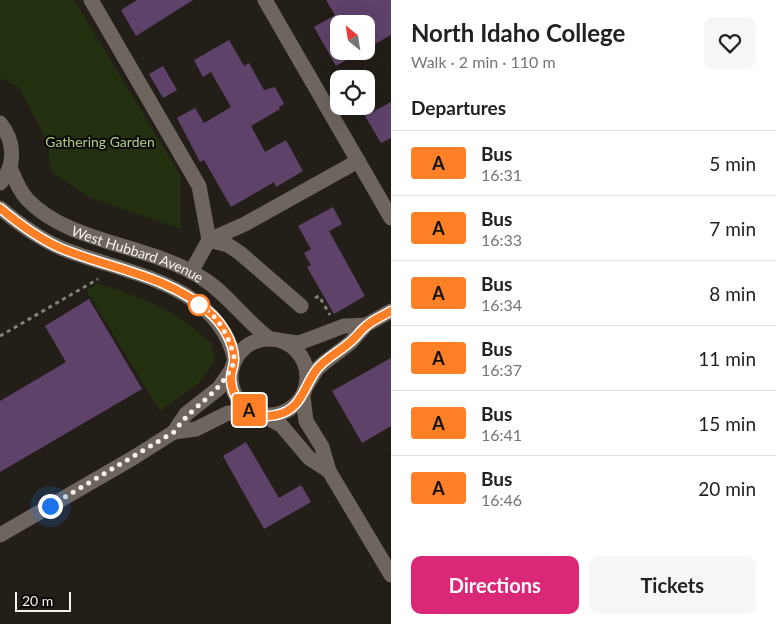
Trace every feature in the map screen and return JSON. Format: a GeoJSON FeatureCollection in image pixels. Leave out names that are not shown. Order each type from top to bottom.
{"type":"FeatureCollection","features":[{"type":"Feature","properties":{"kind":"street"},"geometry":{"type":"LineString","coordinates":[[91,0],[199,186],[206,214],[209,240],[191,272]]}},
{"type":"Feature","properties":{"kind":"street"},"geometry":{"type":"LineString","coordinates":[[265,0],[391,218]]}},
{"type":"Feature","properties":{"kind":"street"},"geometry":{"type":"LineString","coordinates":[[0,123],[11,142],[12,154],[10,167],[0,183]]}},
{"type":"Feature","properties":{"kind":"street"},"geometry":{"type":"LineString","coordinates":[[209,240],[245,224],[358,161]]}},
{"type":"Feature","properties":{"kind":"street","name":"West Hubbard Avenue"},"geometry":{"type":"LineString","coordinates":[[10,167],[16,184],[29,201],[57,221],[163,258],[191,272],[214,286],[256,328],[276,340]]}},
{"type":"Feature","properties":{"kind":"street","name":"West Hubbard Avenue"},"geometry":{"type":"LineString","coordinates":[[0,208],[24,228],[59,247],[154,280],[190,298],[209,312],[223,328],[229,339],[233,364]]}},
{"type":"Feature","properties":{"kind":"street"},"geometry":{"type":"LineString","coordinates":[[209,240],[228,245],[240,253],[301,306]]}},
{"type":"Feature","properties":{"kind":"street"},"geometry":{"type":"LineString","coordinates":[[174,432],[196,429],[228,413],[258,414],[286,412],[295,406],[317,369],[350,343],[366,325],[391,311]]}},
{"type":"Feature","properties":{"kind":"street"},"geometry":{"type":"LineString","coordinates":[[0,535],[174,432],[186,414],[219,388],[233,364],[249,344],[276,340],[299,343],[344,326],[366,325]]}},
{"type":"Feature","properties":{"kind":"street"},"geometry":{"type":"LineString","coordinates":[[276,340],[300,354],[306,364],[306,421],[322,447],[329,471],[391,575]]}},
{"type":"Feature","properties":{"kind":"street"},"geometry":{"type":"LineString","coordinates":[[233,364],[230,379],[237,399],[258,414],[281,425],[309,458],[329,471]]}},
{"type":"Feature","properties":{"kind":"path"},"geometry":{"type":"LineString","coordinates":[[0,336],[98,279]]}},
{"type":"Feature","properties":{"kind":"green space","name":"Gathering Garden"},"geometry":{"type":"Polygon","coordinates":[[[0,0],[74,0],[181,176],[181,229],[88,197],[50,171],[48,144],[19,87],[0,78],[0,0]]]}},
{"type":"Feature","properties":{"kind":"green space"},"geometry":{"type":"Polygon","coordinates":[[[98,283],[143,299],[168,311],[212,344],[215,361],[199,383],[160,411],[86,290],[98,283]]]}},
{"type":"Feature","properties":{"kind":"building"},"geometry":{"type":"Polygon","coordinates":[[[137,0],[193,0],[136,36],[121,10],[137,0]]]}},
{"type":"Feature","properties":{"kind":"building"},"geometry":{"type":"Polygon","coordinates":[[[326,0],[391,0],[391,35],[375,44],[375,15],[335,15],[326,0]]]}},
{"type":"Feature","properties":{"kind":"building"},"geometry":{"type":"Polygon","coordinates":[[[330,18],[330,55],[314,27],[330,18]]]}},
{"type":"Feature","properties":{"kind":"building"},"geometry":{"type":"Polygon","coordinates":[[[229,40],[244,66],[249,63],[264,90],[275,87],[284,104],[279,107],[280,109],[251,126],[265,152],[286,140],[303,171],[276,187],[274,182],[231,207],[204,160],[200,162],[177,118],[195,108],[204,123],[231,107],[211,72],[203,77],[194,60],[229,40]]]}},
{"type":"Feature","properties":{"kind":"building"},"geometry":{"type":"Polygon","coordinates":[[[333,60],[346,60],[336,66],[333,60]]]}},
{"type":"Feature","properties":{"kind":"building"},"geometry":{"type":"Polygon","coordinates":[[[163,66],[177,90],[163,98],[149,74],[163,66]]]}},
{"type":"Feature","properties":{"kind":"building"},"geometry":{"type":"Polygon","coordinates":[[[391,102],[391,138],[381,143],[365,116],[375,115],[375,111],[391,102]]]}},
{"type":"Feature","properties":{"kind":"building"},"geometry":{"type":"Polygon","coordinates":[[[333,207],[342,224],[329,231],[365,296],[334,314],[307,267],[311,265],[304,253],[311,249],[298,226],[333,207]]]}},
{"type":"Feature","properties":{"kind":"building"},"geometry":{"type":"Polygon","coordinates":[[[89,299],[142,389],[0,472],[0,401],[66,362],[45,326],[89,299]]]}},
{"type":"Feature","properties":{"kind":"building"},"geometry":{"type":"Polygon","coordinates":[[[391,358],[391,426],[362,443],[332,391],[391,358]]]}},
{"type":"Feature","properties":{"kind":"building"},"geometry":{"type":"Polygon","coordinates":[[[246,442],[279,498],[301,485],[311,502],[264,529],[223,456],[246,442]]]}},
{"type":"Feature","properties":{"kind":"bus line","name":"A"},"geometry":{"type":"LineString","coordinates":[[0,208],[24,228],[59,247],[169,286],[209,312],[223,328],[232,348],[235,360],[230,379],[232,390],[244,406],[252,412],[263,416],[274,416],[286,412],[295,406],[317,369],[350,343],[366,325],[391,311]]}},
{"type":"Feature","properties":{"kind":"route"},"geometry":{"type":"LineString","coordinates":[[50,506],[174,432],[186,414],[211,396],[225,380],[235,360],[229,339],[216,319],[199,305]]}}]}
